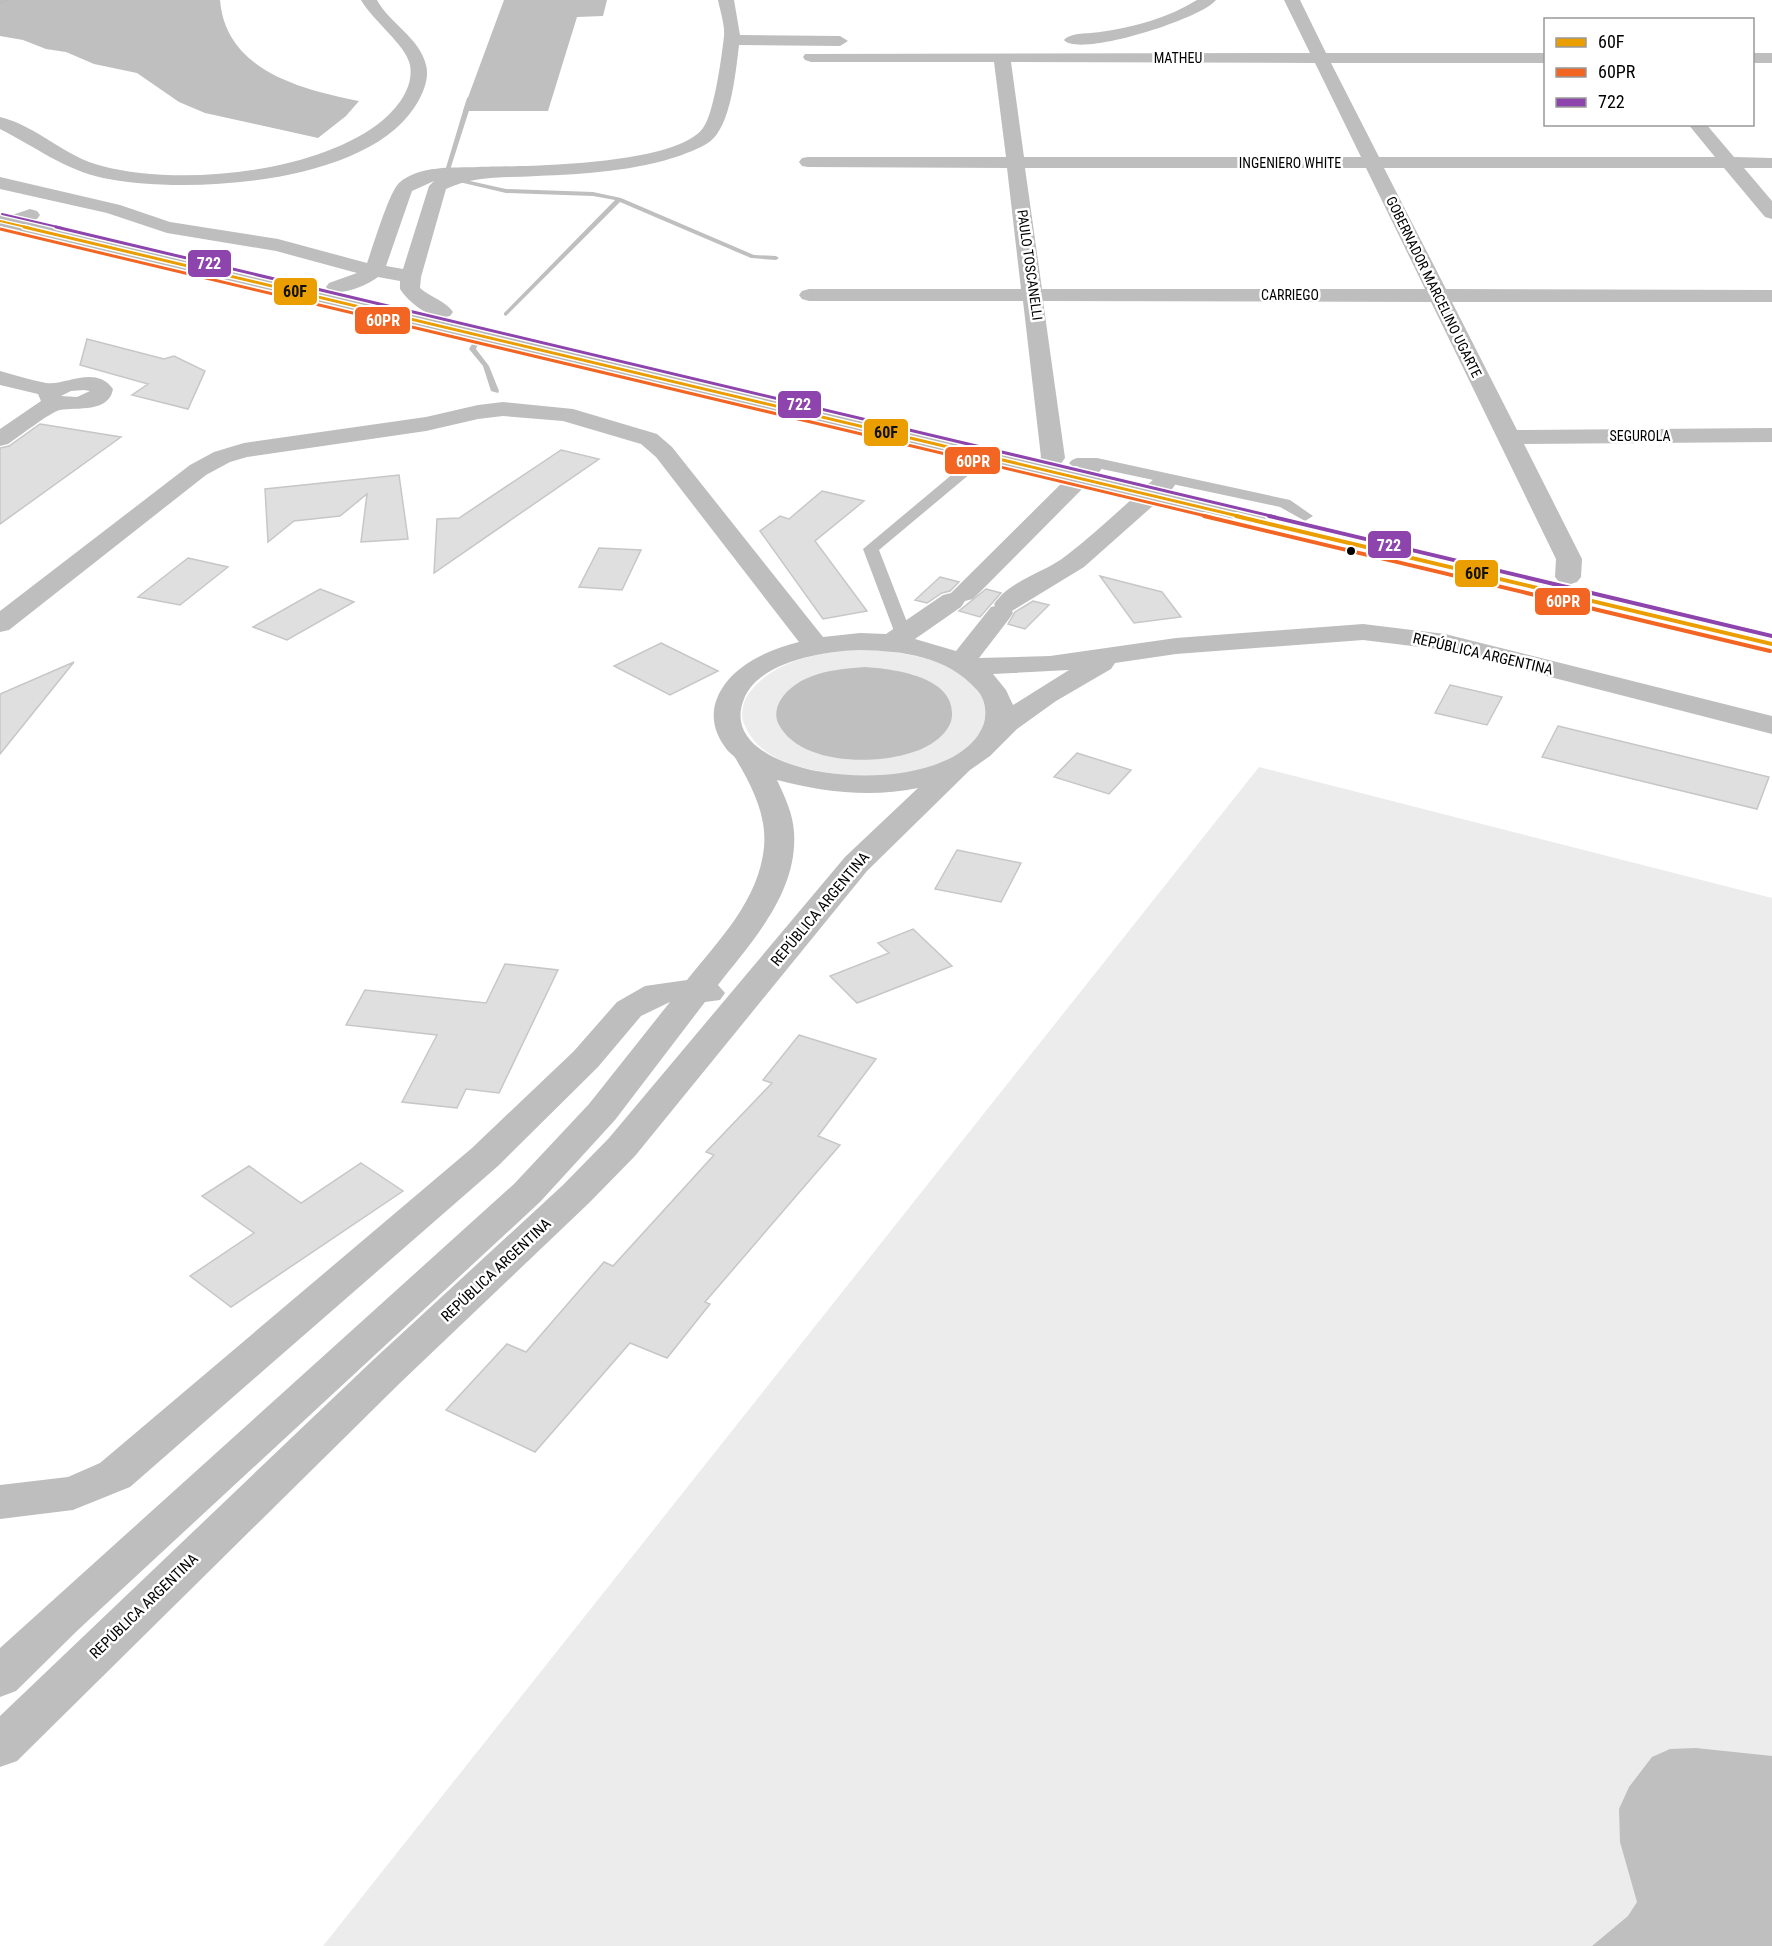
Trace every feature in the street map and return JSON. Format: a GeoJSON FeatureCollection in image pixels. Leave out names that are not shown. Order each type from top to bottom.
{"type":"FeatureCollection","features":[{"type":"Feature","properties":{"kind":"main road"},"geometry":{"type":"LineString","coordinates":[[30,215],[443,312],[1048,464]]}},
{"type":"Feature","properties":{"kind":"main road"},"geometry":{"type":"LineString","coordinates":[[1,217],[984,455],[1086,467],[1568,576],[1772,625]]}},
{"type":"Feature","properties":{"kind":"main road"},"geometry":{"type":"LineString","coordinates":[[1162,485],[1772,644]]}},
{"type":"Feature","properties":{"kind":"street"},"geometry":{"type":"LineString","coordinates":[[0,122],[68,160],[86,168],[119,176],[165,179],[226,177],[279,170],[333,157],[358,147],[390,126],[405,109],[414,90],[418,73],[415,56],[380,18],[369,0]]}},
{"type":"Feature","properties":{"kind":"street"},"geometry":{"type":"LineString","coordinates":[[336,287],[363,278],[375,269],[404,188],[413,180],[440,175],[593,167],[660,156],[687,148],[708,134],[713,127],[731,40],[726,0]]}},
{"type":"Feature","properties":{"kind":"street"},"geometry":{"type":"LineString","coordinates":[[1060,40],[1094,38],[1140,29],[1200,6],[1208,0]]}},
{"type":"Feature","properties":{"kind":"street","name":"GOBERNADOR MARCELINO UGARTE"},"geometry":{"type":"LineString","coordinates":[[1292,0],[1569,559],[1568,576]]}},
{"type":"Feature","properties":{"kind":"street"},"geometry":{"type":"LineString","coordinates":[[731,40],[860,41]]}},
{"type":"Feature","properties":{"kind":"street","name":"MATHEU"},"geometry":{"type":"LineString","coordinates":[[811,57],[1544,58]]}},
{"type":"Feature","properties":{"kind":"street","name":"PAULO TOSCANELLI"},"geometry":{"type":"LineString","coordinates":[[1002,57],[1034,294],[1048,464]]}},
{"type":"Feature","properties":{"kind":"street"},"geometry":{"type":"LineString","coordinates":[[1754,58],[1772,58]]}},
{"type":"Feature","properties":{"kind":"street"},"geometry":{"type":"LineString","coordinates":[[1698,126],[1772,213]]}},
{"type":"Feature","properties":{"kind":"street","name":"INGENIERO WHITE"},"geometry":{"type":"LineString","coordinates":[[808,162],[1772,163]]}},
{"type":"Feature","properties":{"kind":"street"},"geometry":{"type":"LineString","coordinates":[[443,312],[410,289],[411,277],[438,186],[473,173]]}},
{"type":"Feature","properties":{"kind":"street"},"geometry":{"type":"LineString","coordinates":[[0,183],[113,209],[167,227],[278,245],[347,265],[411,277]]}},
{"type":"Feature","properties":{"kind":"street"},"geometry":{"type":"LineString","coordinates":[[1,217],[40,192]]}},
{"type":"Feature","properties":{"kind":"street"},"geometry":{"type":"LineString","coordinates":[[113,209],[175,249]]}},
{"type":"Feature","properties":{"kind":"street"},"geometry":{"type":"LineString","coordinates":[[1,217],[30,215]]}},
{"type":"Feature","properties":{"kind":"street","name":"CARRIEGO"},"geometry":{"type":"LineString","coordinates":[[809,295],[1772,296]]}},
{"type":"Feature","properties":{"kind":"street"},"geometry":{"type":"LineString","coordinates":[[0,378],[53,397],[0,439]]}},
{"type":"Feature","properties":{"kind":"street"},"geometry":{"type":"LineString","coordinates":[[0,624],[198,470],[222,457],[244,450],[416,426],[478,412],[503,409],[565,414],[649,439],[664,452],[816,646]]}},
{"type":"Feature","properties":{"kind":"street","name":"SEGUROLA"},"geometry":{"type":"LineString","coordinates":[[1508,437],[1772,435]]}},
{"type":"Feature","properties":{"kind":"street"},"geometry":{"type":"LineString","coordinates":[[897,639],[965,591],[1086,467]]}},
{"type":"Feature","properties":{"kind":"street"},"geometry":{"type":"LineString","coordinates":[[964,665],[1010,603],[1075,562],[1162,485]]}},
{"type":"Feature","properties":{"kind":"street"},"geometry":{"type":"LineString","coordinates":[[1009,547],[1075,562]]}},
{"type":"Feature","properties":{"kind":"street"},"geometry":{"type":"LineString","coordinates":[[965,591],[1010,603]]}},
{"type":"Feature","properties":{"kind":"street","name":"REPÚBLICA ARGENTINA"},"geometry":{"type":"LineString","coordinates":[[964,665],[1050,664],[1176,646],[1363,632],[1445,642],[1772,725]]}},
{"type":"Feature","properties":{"kind":"street"},"geometry":{"type":"LineString","coordinates":[[0,1677],[63,1616],[527,1193],[602,1112],[758,911],[771,884],[779,857],[778,818],[768,791],[748,754],[730,734],[725,712],[733,690],[752,671],[781,656],[816,646],[897,639],[964,665],[986,681],[997,698],[1000,715],[995,733]]}},
{"type":"Feature","properties":{"kind":"street","name":"REPÚBLICA ARGENTINA"},"geometry":{"type":"LineString","coordinates":[[0,1746],[622,1147],[856,864],[959,765],[981,750],[995,733],[1071,680],[1116,655]]}},
{"type":"Feature","properties":{"kind":"street"},"geometry":{"type":"LineString","coordinates":[[748,754],[774,769],[800,777],[848,785],[898,783],[927,777],[959,765]]}},
{"type":"Feature","properties":{"kind":"street"},"geometry":{"type":"LineString","coordinates":[[0,1502],[73,1493],[115,1475],[485,1157],[585,1059],[629,1008],[657,993],[696,989],[742,1002]]}},
{"type":"Feature","properties":{"kind":"street"},"geometry":{"type":"LineString","coordinates":[[551,1168],[587,1183]]}},
{"type":"Feature","properties":{"kind":"street"},"geometry":{"type":"LineString","coordinates":[[63,1616],[104,1645]]}},
{"type":"Feature","properties":{"kind":"lane"},"geometry":{"type":"LineString","coordinates":[[897,639],[871,549],[984,455]]}},
{"type":"Feature","properties":{"kind":"path"},"geometry":{"type":"LineString","coordinates":[[0,3],[10,0]]}},
{"type":"Feature","properties":{"kind":"shaded area"},"geometry":{"type":"Polygon","coordinates":[[[0,0],[220,0],[225,24],[236,44],[251,60],[270,73],[291,82],[359,101],[346,116],[318,138],[205,113],[179,102],[137,73],[94,64],[66,52],[0,36],[0,0]]]}},
{"type":"Feature","properties":{"kind":"shaded area"},"geometry":{"type":"Polygon","coordinates":[[[504,0],[607,0],[603,16],[577,17],[548,111],[463,111],[504,0]]]}},
{"type":"Feature","properties":{"kind":"shaded area"},"geometry":{"type":"Polygon","coordinates":[[[865,649],[921,657],[942,664],[964,676],[982,698],[985,710],[983,728],[973,742],[958,754],[920,770],[899,775],[863,778],[811,770],[788,763],[767,753],[751,737],[743,722],[743,707],[747,696],[770,673],[800,659],[832,652],[865,649]],[[912,674],[952,719],[949,702],[940,690],[912,674]]]}},
{"type":"Feature","properties":{"kind":"shaded area"},"geometry":{"type":"Polygon","coordinates":[[[865,667],[920,677],[943,691],[950,702],[952,719],[939,739],[915,752],[872,760],[826,756],[806,749],[789,738],[778,723],[776,715],[780,701],[787,692],[806,678],[818,674],[865,667]]]}},
{"type":"Feature","properties":{"kind":"shaded area"},"geometry":{"type":"Polygon","coordinates":[[[1259,767],[1772,898],[1772,1946],[323,1946],[1259,767]]]}},
{"type":"Feature","properties":{"kind":"shaded area"},"geometry":{"type":"Polygon","coordinates":[[[1696,1748],[1772,1756],[1772,1946],[1592,1946],[1628,1916],[1637,1902],[1620,1842],[1619,1809],[1629,1787],[1652,1757],[1670,1749],[1696,1748]]]}},
{"type":"Feature","properties":{"kind":"building"},"geometry":{"type":"Polygon","coordinates":[[[87,339],[164,359],[174,356],[205,371],[188,409],[132,395],[148,384],[80,365],[87,339]]]}},
{"type":"Feature","properties":{"kind":"building"},"geometry":{"type":"Polygon","coordinates":[[[40,424],[121,437],[0,524],[0,448],[9,446],[40,424]]]}},
{"type":"Feature","properties":{"kind":"building"},"geometry":{"type":"Polygon","coordinates":[[[561,450],[599,459],[434,573],[437,519],[459,518],[561,450]]]}},
{"type":"Feature","properties":{"kind":"building"},"geometry":{"type":"Polygon","coordinates":[[[399,475],[408,539],[361,542],[367,494],[340,516],[294,521],[268,542],[265,489],[399,475]]]}},
{"type":"Feature","properties":{"kind":"building"},"geometry":{"type":"Polygon","coordinates":[[[822,491],[864,501],[815,541],[867,611],[823,619],[760,531],[780,516],[789,519],[822,491]]]}},
{"type":"Feature","properties":{"kind":"building"},"geometry":{"type":"Polygon","coordinates":[[[599,548],[641,550],[622,590],[579,587],[599,548]]]}},
{"type":"Feature","properties":{"kind":"building"},"geometry":{"type":"Polygon","coordinates":[[[188,558],[228,567],[180,605],[138,597],[188,558]]]}},
{"type":"Feature","properties":{"kind":"building"},"geometry":{"type":"Polygon","coordinates":[[[1100,576],[1162,592],[1181,617],[1134,623],[1100,576]]]}},
{"type":"Feature","properties":{"kind":"building"},"geometry":{"type":"Polygon","coordinates":[[[940,577],[959,582],[950,591],[942,593],[927,603],[915,600],[940,577]]]}},
{"type":"Feature","properties":{"kind":"building"},"geometry":{"type":"Polygon","coordinates":[[[320,589],[354,602],[287,640],[253,627],[320,589]]]}},
{"type":"Feature","properties":{"kind":"building"},"geometry":{"type":"Polygon","coordinates":[[[986,589],[1001,593],[980,617],[959,611],[986,589]]]}},
{"type":"Feature","properties":{"kind":"building"},"geometry":{"type":"Polygon","coordinates":[[[1033,601],[1049,605],[1025,629],[1008,624],[1015,612],[1033,601]]]}},
{"type":"Feature","properties":{"kind":"building"},"geometry":{"type":"Polygon","coordinates":[[[661,643],[718,671],[670,695],[614,666],[661,643]]]}},
{"type":"Feature","properties":{"kind":"building"},"geometry":{"type":"Polygon","coordinates":[[[74,662],[0,754],[0,694],[74,662]]]}},
{"type":"Feature","properties":{"kind":"building"},"geometry":{"type":"Polygon","coordinates":[[[1450,685],[1502,697],[1487,725],[1435,713],[1450,685]]]}},
{"type":"Feature","properties":{"kind":"building"},"geometry":{"type":"Polygon","coordinates":[[[1558,726],[1769,777],[1757,809],[1542,757],[1558,726]]]}},
{"type":"Feature","properties":{"kind":"building"},"geometry":{"type":"Polygon","coordinates":[[[1077,753],[1131,770],[1109,794],[1054,777],[1077,753]]]}},
{"type":"Feature","properties":{"kind":"building"},"geometry":{"type":"Polygon","coordinates":[[[957,850],[1021,863],[1001,902],[935,889],[957,850]]]}},
{"type":"Feature","properties":{"kind":"building"},"geometry":{"type":"Polygon","coordinates":[[[913,929],[952,966],[857,1003],[830,976],[889,953],[878,943],[913,929]]]}},
{"type":"Feature","properties":{"kind":"building"},"geometry":{"type":"Polygon","coordinates":[[[505,964],[558,970],[499,1093],[466,1089],[457,1108],[402,1102],[437,1035],[346,1025],[365,990],[486,1003],[505,964]]]}},
{"type":"Feature","properties":{"kind":"building"},"geometry":{"type":"Polygon","coordinates":[[[799,1035],[876,1059],[818,1136],[840,1145],[705,1302],[710,1304],[667,1358],[630,1343],[535,1452],[446,1410],[507,1344],[526,1352],[604,1262],[613,1266],[714,1155],[706,1152],[772,1083],[763,1080],[799,1035]]]}},
{"type":"Feature","properties":{"kind":"building"},"geometry":{"type":"Polygon","coordinates":[[[361,1163],[403,1191],[231,1307],[190,1276],[254,1233],[202,1196],[249,1166],[301,1203],[361,1163]]]}},
{"type":"Feature","properties":{"kind":"waterway"},"geometry":{"type":"LineString","coordinates":[[447,170],[470,98]]}},
{"type":"Feature","properties":{"kind":"waterway"},"geometry":{"type":"LineString","coordinates":[[461,181],[506,191],[593,194],[619,199]]}},
{"type":"Feature","properties":{"kind":"waterway"},"geometry":{"type":"LineString","coordinates":[[506,314],[619,199]]}},
{"type":"Feature","properties":{"kind":"waterway"},"geometry":{"type":"LineString","coordinates":[[619,199],[753,257],[776,258]]}},
{"type":"Feature","properties":{"kind":"waterway"},"geometry":{"type":"LineString","coordinates":[[476,342],[472,349],[486,366],[495,391]]}},
{"type":"Feature","properties":{"kind":"transit line","name":"722"},"geometry":{"type":"LineString","coordinates":[[2,214],[1772,636]]}},
{"type":"Feature","properties":{"kind":"transit line","name":"60F"},"geometry":{"type":"LineString","coordinates":[[0,221],[1772,644]]}},
{"type":"Feature","properties":{"kind":"transit line","name":"60PR"},"geometry":{"type":"LineString","coordinates":[[0,229],[1770,651]]}}]}
